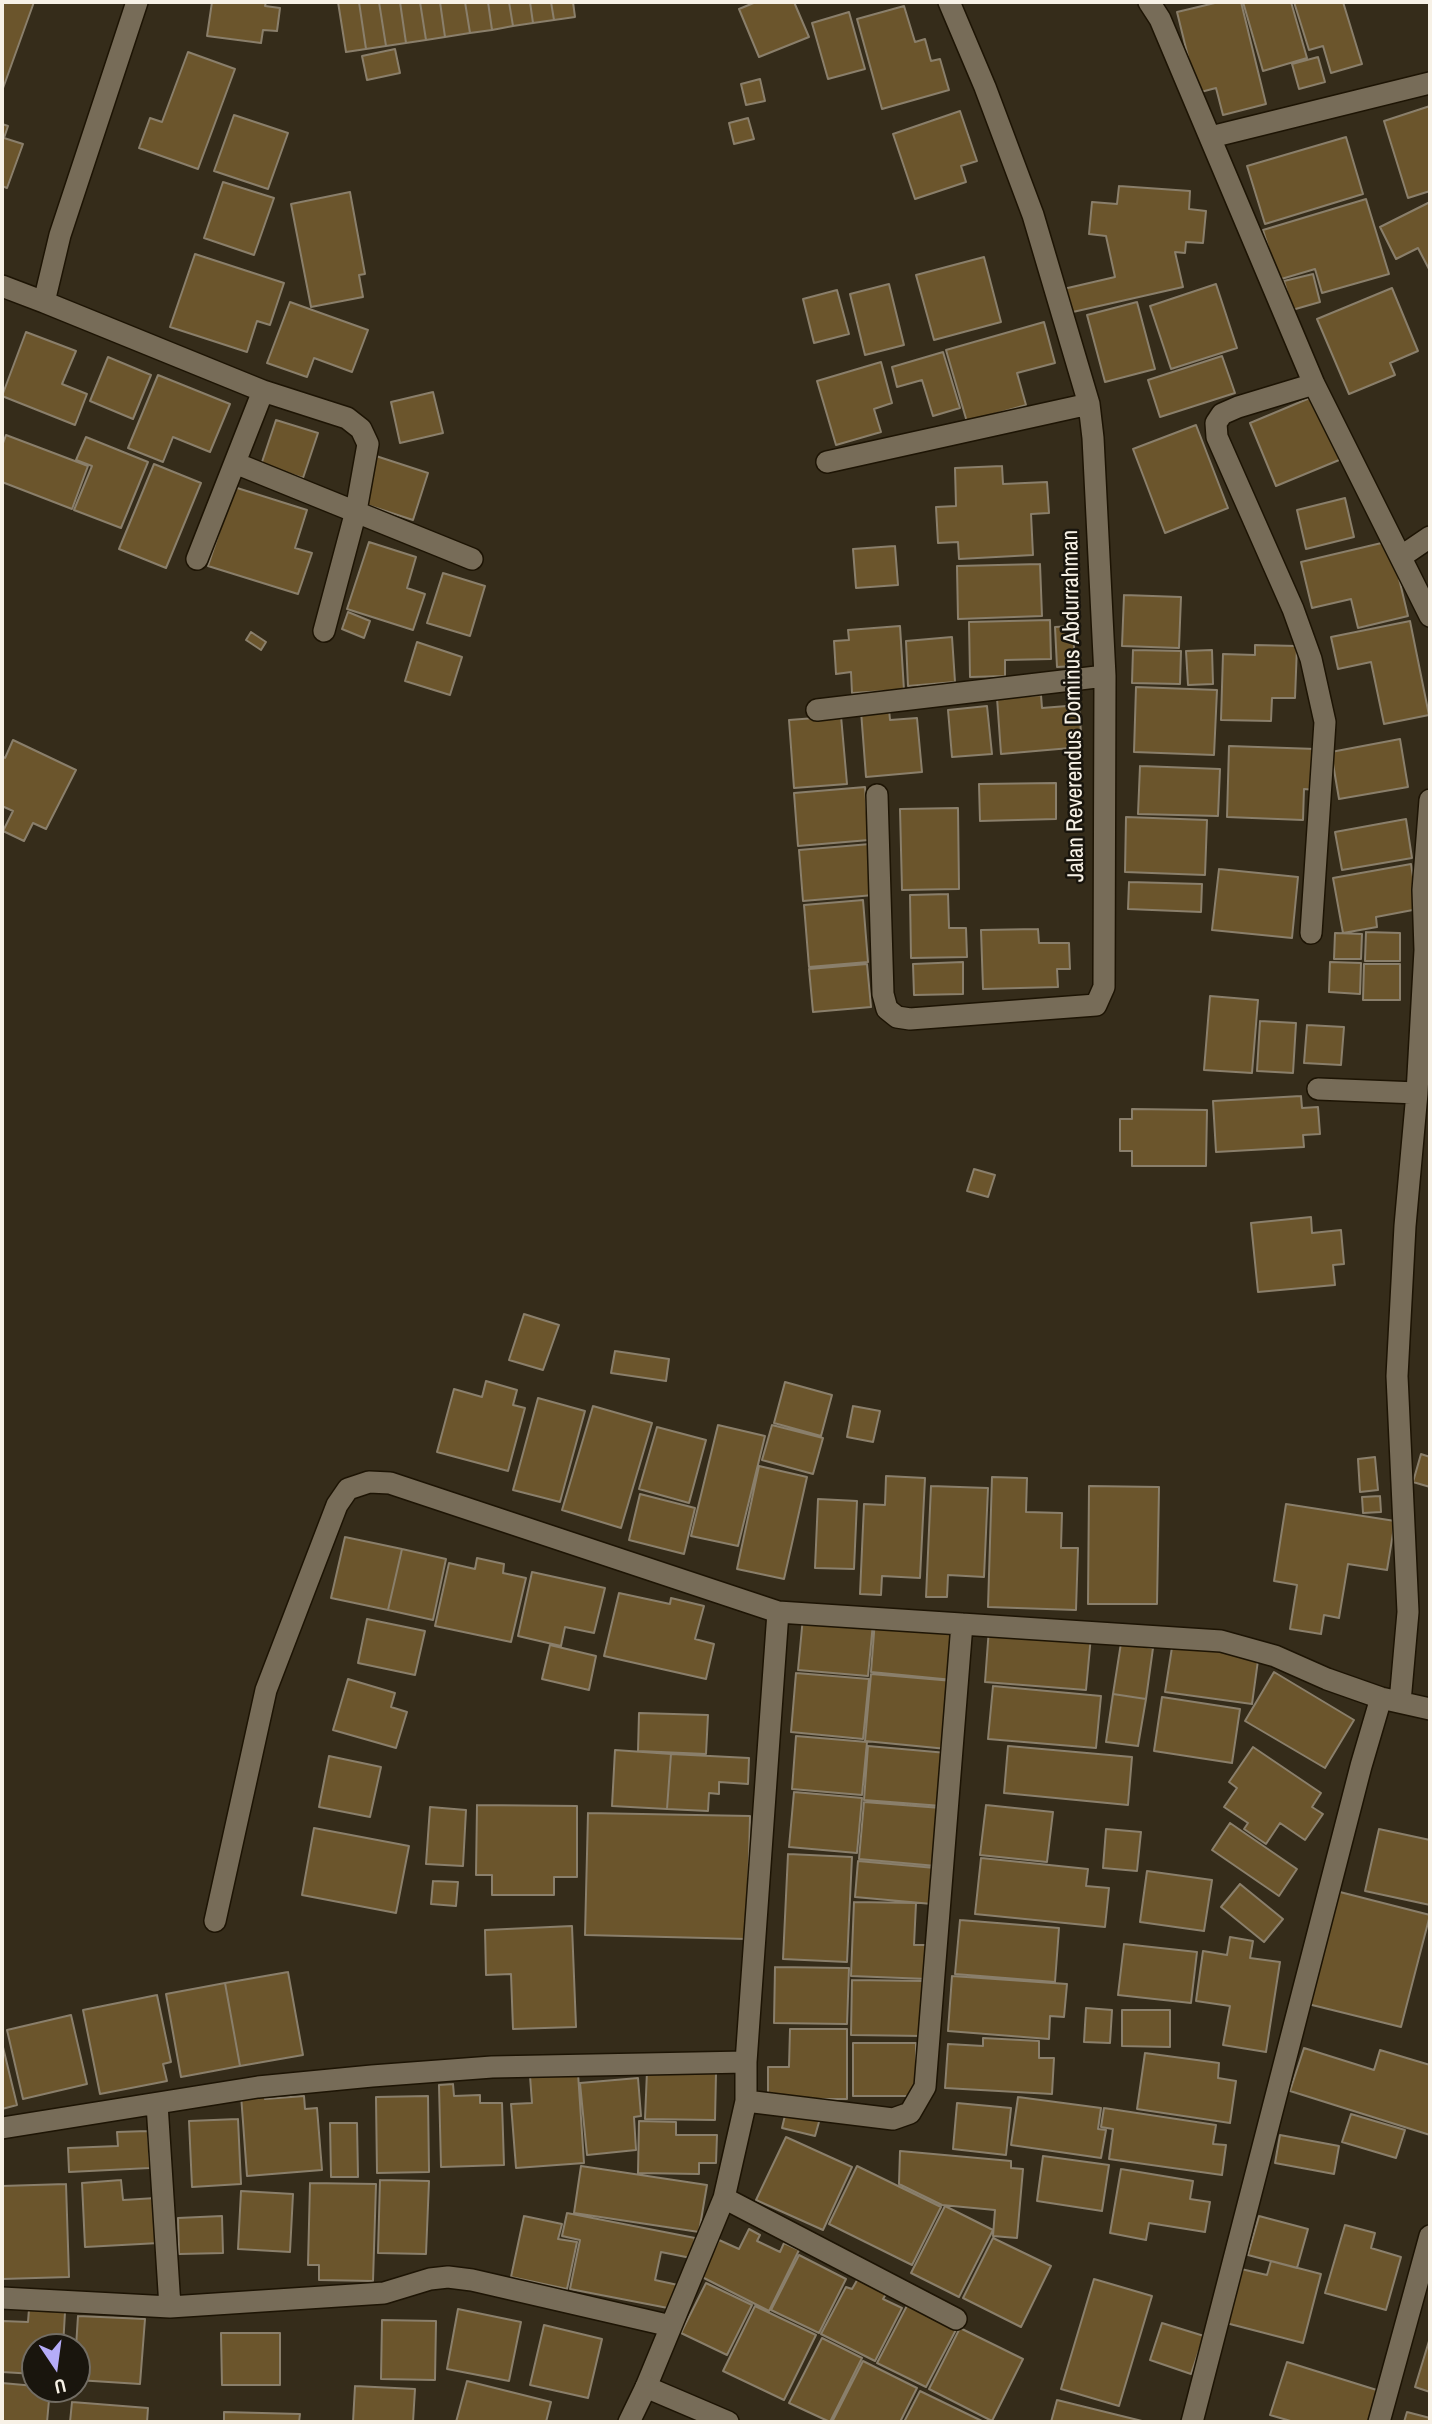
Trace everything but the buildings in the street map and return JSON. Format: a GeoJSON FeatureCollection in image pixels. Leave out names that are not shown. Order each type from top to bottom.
{"type":"FeatureCollection","features":[{"type":"Feature","properties":{"kind":"street"},"geometry":{"type":"LineString","coordinates":[[44,302],[60,235],[137,2]]}},
{"type":"Feature","properties":{"kind":"street","name":"Jalan Reverendus Dominus Abdurrahman"},"geometry":{"type":"LineString","coordinates":[[877,795],[883,994],[887,1009],[897,1017],[910,1019],[1096,1005],[1104,987],[1105,676],[1089,404],[1033,215],[985,87],[949,2]]}},
{"type":"Feature","properties":{"kind":"street"},"geometry":{"type":"LineString","coordinates":[[1149,2],[1160,19],[1211,137],[1314,384],[1430,616]]}},
{"type":"Feature","properties":{"kind":"street"},"geometry":{"type":"LineString","coordinates":[[1211,137],[1430,83]]}},
{"type":"Feature","properties":{"kind":"street"},"geometry":{"type":"LineString","coordinates":[[2,286],[263,391],[347,418],[361,429],[368,444],[356,511],[324,631]]}},
{"type":"Feature","properties":{"kind":"street"},"geometry":{"type":"LineString","coordinates":[[1311,933],[1325,722],[1311,659],[1293,609],[1217,437],[1216,423],[1223,414],[1238,407],[1314,384]]}},
{"type":"Feature","properties":{"kind":"street"},"geometry":{"type":"LineString","coordinates":[[197,559],[263,391]]}},
{"type":"Feature","properties":{"kind":"street"},"geometry":{"type":"LineString","coordinates":[[827,462],[1089,404]]}},
{"type":"Feature","properties":{"kind":"street"},"geometry":{"type":"LineString","coordinates":[[235,463],[472,559]]}},
{"type":"Feature","properties":{"kind":"street"},"geometry":{"type":"LineString","coordinates":[[1402,556],[1430,537]]}},
{"type":"Feature","properties":{"kind":"street"},"geometry":{"type":"LineString","coordinates":[[817,710],[1105,676]]}},
{"type":"Feature","properties":{"kind":"street"},"geometry":{"type":"LineString","coordinates":[[1192,2422],[1354,1793],[1391,1700],[1408,1612],[1397,1376],[1405,1226],[1418,1093],[1430,800]]}},
{"type":"Feature","properties":{"kind":"street"},"geometry":{"type":"LineString","coordinates":[[1318,1089],[1418,1093]]}},
{"type":"Feature","properties":{"kind":"street"},"geometry":{"type":"LineString","coordinates":[[215,1921],[266,1690],[337,1505],[348,1489],[369,1482],[390,1483],[778,1612],[1221,1641],[1275,1656],[1327,1679],[1391,1700],[1430,1709]]}},
{"type":"Feature","properties":{"kind":"street"},"geometry":{"type":"LineString","coordinates":[[629,2422],[724,2198],[746,2101],[746,2062],[778,1612]]}},
{"type":"Feature","properties":{"kind":"street"},"geometry":{"type":"LineString","coordinates":[[746,2101],[894,2119],[910,2113],[925,2087],[962,1623]]}},
{"type":"Feature","properties":{"kind":"street"},"geometry":{"type":"LineString","coordinates":[[2,2128],[258,2087],[385,2075],[492,2067],[746,2062]]}},
{"type":"Feature","properties":{"kind":"street"},"geometry":{"type":"LineString","coordinates":[[157,2104],[170,2307]]}},
{"type":"Feature","properties":{"kind":"street"},"geometry":{"type":"LineString","coordinates":[[724,2198],[956,2319]]}},
{"type":"Feature","properties":{"kind":"street"},"geometry":{"type":"LineString","coordinates":[[1379,2422],[1430,2236]]}},
{"type":"Feature","properties":{"kind":"street"},"geometry":{"type":"LineString","coordinates":[[2,2298],[170,2307],[371,2294],[449,2277],[671,2326]]}},
{"type":"Feature","properties":{"kind":"street"},"geometry":{"type":"LineString","coordinates":[[646,2387],[728,2422]]}}]}
